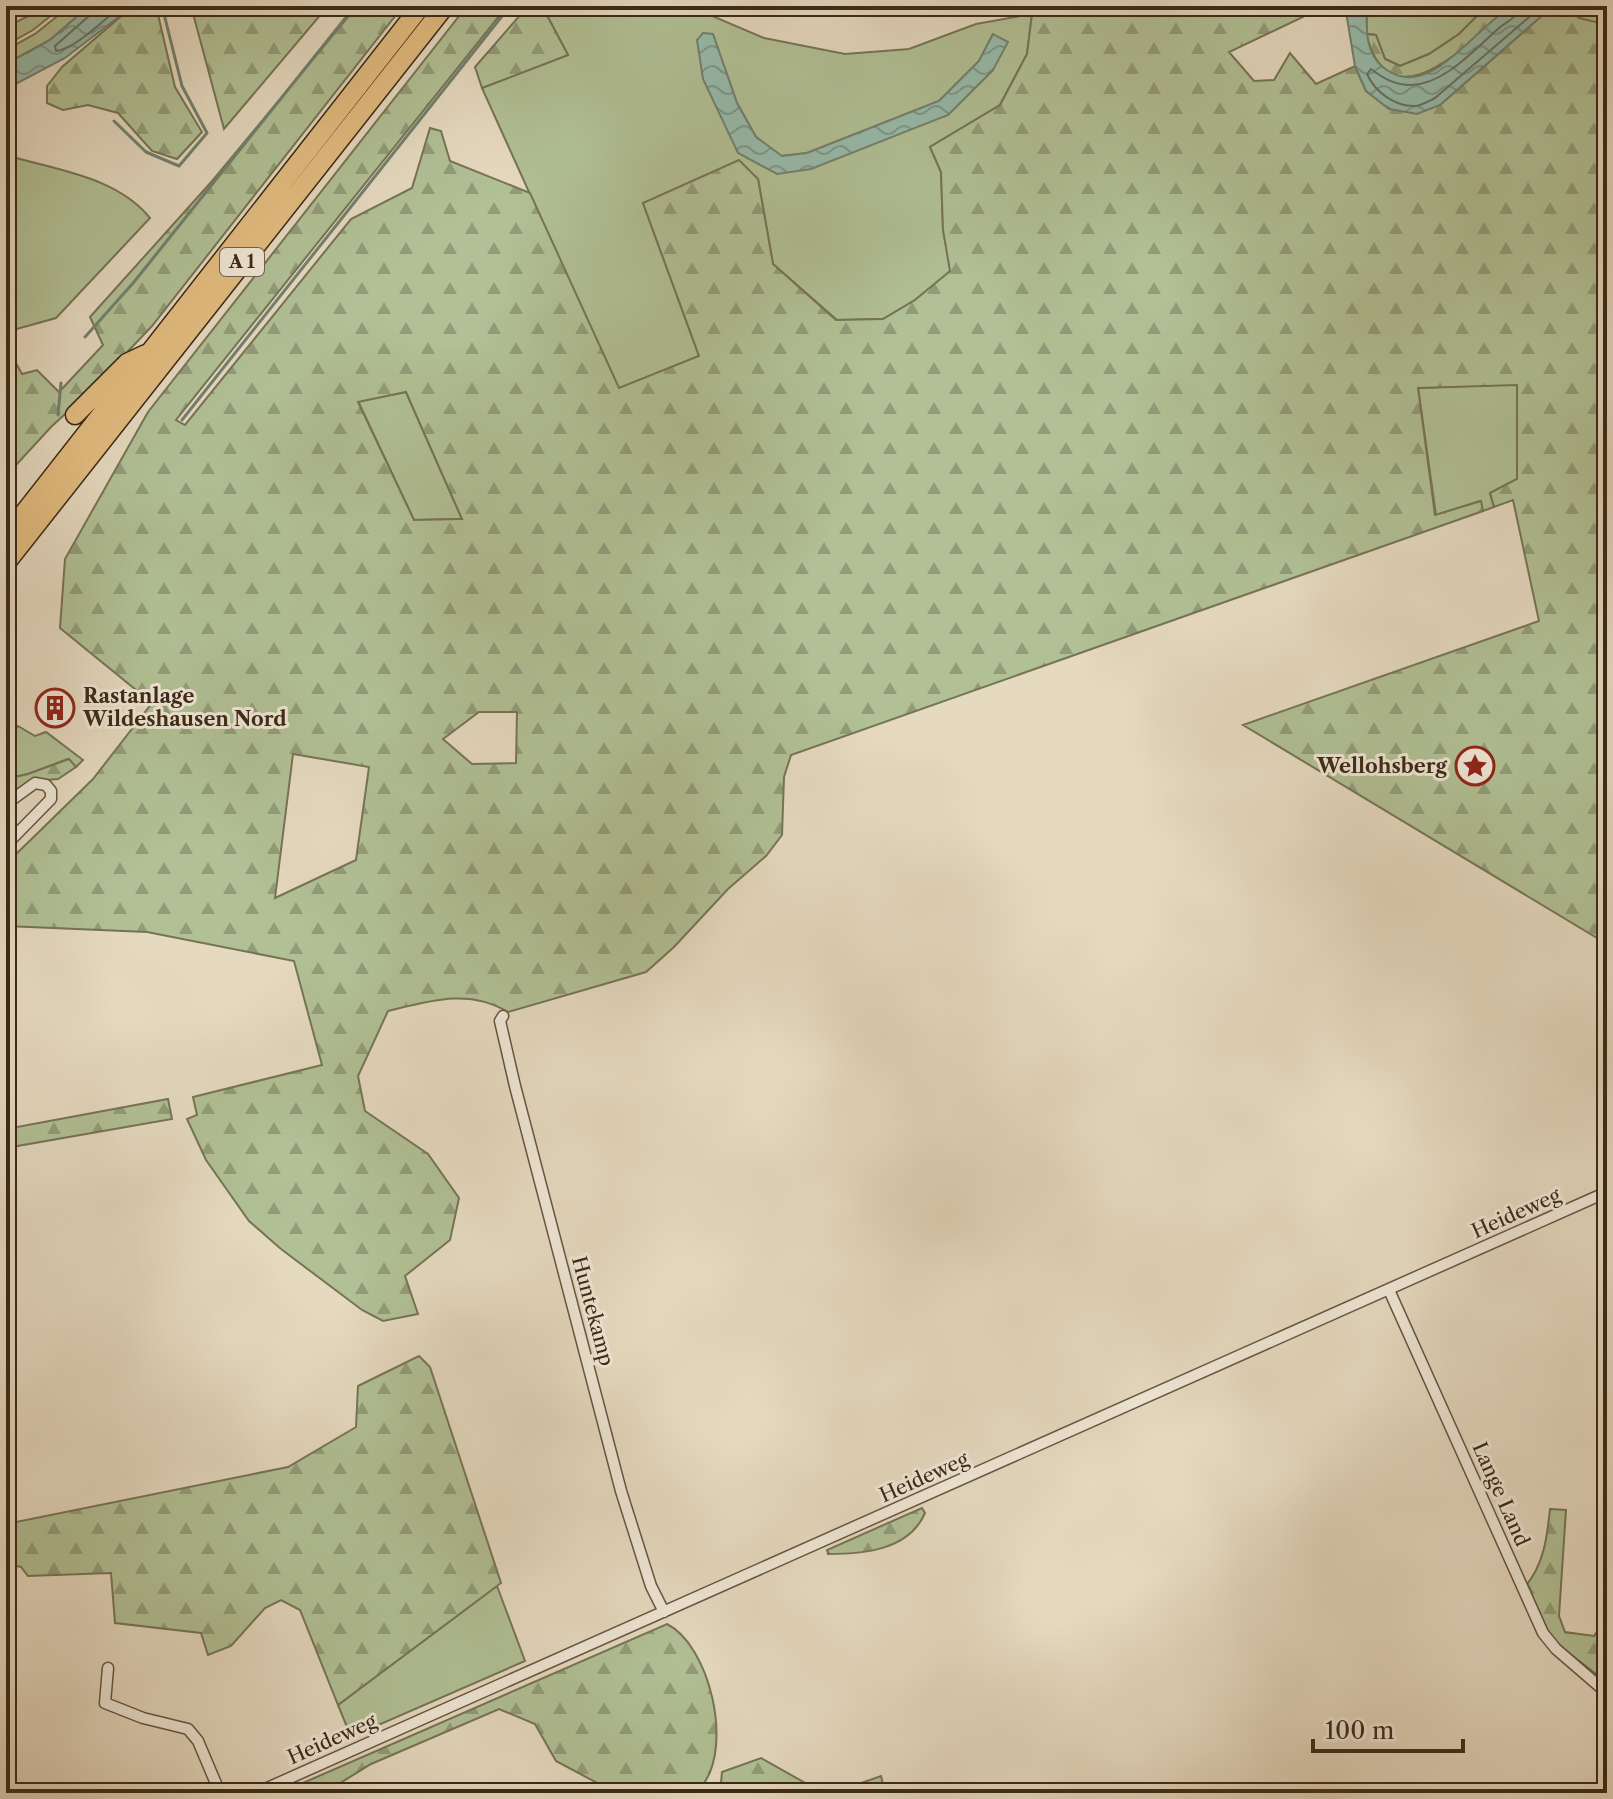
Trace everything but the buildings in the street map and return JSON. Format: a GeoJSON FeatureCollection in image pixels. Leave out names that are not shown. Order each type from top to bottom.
{"type":"FeatureCollection","features":[{"type":"Feature","properties":{"kind":"highway","name":"A 1"},"geometry":{"type":"LineString","coordinates":[[6,536],[421,6]]}},
{"type":"Feature","properties":{"kind":"highway","name":"A 1"},"geometry":{"type":"LineString","coordinates":[[6,563],[445,6]]}},
{"type":"Feature","properties":{"kind":"highway"},"geometry":{"type":"LineString","coordinates":[[75,415],[127,363],[152,351]]}},
{"type":"Feature","properties":{"kind":"main road"},"geometry":{"type":"LineString","coordinates":[[6,1789],[23,1793]]}},
{"type":"Feature","properties":{"kind":"street"},"geometry":{"type":"LineString","coordinates":[[6,804],[35,783],[46,785],[51,791],[51,799],[6,845]]}},
{"type":"Feature","properties":{"kind":"street","name":"Huntekamp"},"geometry":{"type":"LineString","coordinates":[[503,1016],[500,1021],[515,1086],[621,1491],[651,1586],[664,1612]]}},
{"type":"Feature","properties":{"kind":"street","name":"Heideweg"},"geometry":{"type":"LineString","coordinates":[[256,1793],[1607,1192]]}},
{"type":"Feature","properties":{"kind":"street","name":"Lange Land"},"geometry":{"type":"LineString","coordinates":[[1389,1290],[1543,1633],[1556,1649],[1607,1693]]}},
{"type":"Feature","properties":{"kind":"street"},"geometry":{"type":"LineString","coordinates":[[108,1668],[105,1703],[143,1718],[188,1729],[198,1741],[220,1793]]}},
{"type":"Feature","properties":{"kind":"green space"},"geometry":{"type":"Polygon","coordinates":[[[48,6],[63,6],[33,30],[6,45],[6,27],[48,6]]]}},
{"type":"Feature","properties":{"kind":"green space"},"geometry":{"type":"Polygon","coordinates":[[[70,6],[89,6],[50,40],[6,64],[6,50],[35,34],[70,6]]]}},
{"type":"Feature","properties":{"kind":"green space"},"geometry":{"type":"Polygon","coordinates":[[[133,6],[156,6],[175,87],[202,132],[177,159],[152,151],[118,113],[88,105],[63,110],[47,103],[47,86],[62,67],[133,6]]]}},
{"type":"Feature","properties":{"kind":"green space"},"geometry":{"type":"Polygon","coordinates":[[[191,6],[328,6],[224,129],[191,6]]]}},
{"type":"Feature","properties":{"kind":"green space"},"geometry":{"type":"Polygon","coordinates":[[[357,6],[403,6],[152,326],[6,476],[6,345],[22,374],[37,370],[59,392],[103,345],[90,317],[213,180],[357,6]]]}},
{"type":"Feature","properties":{"kind":"green space"},"geometry":{"type":"Polygon","coordinates":[[[467,6],[507,6],[176,420],[185,425],[351,219],[412,188],[430,128],[441,131],[450,161],[530,193],[619,388],[699,356],[643,203],[739,160],[758,179],[773,264],[836,320],[883,319],[915,300],[950,271],[943,230],[941,172],[930,147],[1000,105],[1027,54],[1032,14],[1038,6],[1310,6],[1303,17],[1229,52],[1254,81],[1274,80],[1290,53],[1316,84],[1355,66],[1366,91],[1440,105],[1553,6],[1567,6],[1579,18],[1600,23],[1607,35],[1607,944],[1243,725],[1539,621],[1513,500],[1494,507],[1490,493],[1517,479],[1517,385],[1418,388],[1435,515],[1481,501],[1483,511],[791,755],[784,777],[782,835],[766,856],[728,889],[646,972],[508,1012],[479,1000],[464,998],[388,1011],[358,1076],[365,1111],[428,1154],[459,1198],[450,1240],[405,1276],[418,1314],[383,1321],[362,1310],[249,1221],[206,1160],[187,1119],[197,1115],[193,1097],[322,1065],[294,961],[147,932],[6,926],[6,864],[93,779],[152,703],[60,628],[65,559],[148,412],[467,6]],[[406,392],[358,402],[414,520],[462,519],[406,392]],[[479,712],[443,739],[472,764],[516,763],[517,712],[479,712]],[[293,754],[275,898],[356,860],[369,767],[293,754]]]}},
{"type":"Feature","properties":{"kind":"green space"},"geometry":{"type":"Polygon","coordinates":[[[528,6],[542,6],[568,55],[482,88],[475,67],[528,6]]]}},
{"type":"Feature","properties":{"kind":"green space"},"geometry":{"type":"Polygon","coordinates":[[[542,6],[689,6],[764,38],[845,54],[909,49],[976,24],[1032,14],[1027,54],[1000,105],[930,147],[941,172],[943,230],[951,271],[915,300],[883,319],[837,320],[773,264],[758,179],[643,203],[699,356],[618,389],[482,88],[568,55],[542,6]],[[993,34],[979,61],[939,101],[807,153],[781,156],[756,137],[737,103],[713,35],[697,40],[777,174],[948,115],[993,70],[993,34]]]}},
{"type":"Feature","properties":{"kind":"green space"},"geometry":{"type":"Polygon","coordinates":[[[1367,6],[1487,6],[1459,34],[1429,54],[1400,66],[1385,59],[1376,35],[1366,34],[1367,6]]]}},
{"type":"Feature","properties":{"kind":"green space"},"geometry":{"type":"Polygon","coordinates":[[[1487,6],[1515,6],[1457,53],[1435,68],[1414,76],[1394,75],[1378,62],[1366,34],[1376,35],[1385,59],[1400,66],[1429,54],[1459,34],[1487,6]]]}},
{"type":"Feature","properties":{"kind":"green space"},"geometry":{"type":"Polygon","coordinates":[[[1567,6],[1607,6],[1607,35],[1600,24],[1579,18],[1567,6]]]}},
{"type":"Feature","properties":{"kind":"green space"},"geometry":{"type":"Polygon","coordinates":[[[6,155],[84,176],[120,193],[150,218],[56,318],[6,332],[6,155]]]}},
{"type":"Feature","properties":{"kind":"green space"},"geometry":{"type":"Polygon","coordinates":[[[1517,384],[1517,479],[1490,493],[1494,507],[1483,511],[1480,501],[1436,515],[1418,388],[1517,384]]]}},
{"type":"Feature","properties":{"kind":"green space"},"geometry":{"type":"Polygon","coordinates":[[[406,392],[462,519],[414,520],[358,401],[406,392]]]}},
{"type":"Feature","properties":{"kind":"green space"},"geometry":{"type":"Polygon","coordinates":[[[18,726],[35,736],[46,732],[83,760],[76,767],[68,759],[6,779],[6,741],[18,726]]]}},
{"type":"Feature","properties":{"kind":"green space"},"geometry":{"type":"Polygon","coordinates":[[[69,759],[76,767],[58,779],[34,781],[6,798],[6,779],[69,759]]]}},
{"type":"Feature","properties":{"kind":"green space"},"geometry":{"type":"Polygon","coordinates":[[[168,1099],[172,1119],[6,1148],[6,1129],[168,1099]]]}},
{"type":"Feature","properties":{"kind":"green space"},"geometry":{"type":"Polygon","coordinates":[[[419,1356],[430,1367],[501,1583],[338,1705],[300,1610],[281,1600],[265,1608],[231,1646],[208,1655],[201,1633],[115,1623],[111,1573],[28,1576],[21,1567],[12,1565],[6,1570],[6,1524],[288,1467],[356,1427],[358,1386],[419,1356]]]}},
{"type":"Feature","properties":{"kind":"green space"},"geometry":{"type":"Polygon","coordinates":[[[922,1508],[925,1513],[918,1525],[897,1542],[871,1551],[828,1554],[827,1550],[922,1508]]]}},
{"type":"Feature","properties":{"kind":"green space"},"geometry":{"type":"Polygon","coordinates":[[[1550,1509],[1566,1510],[1559,1616],[1565,1632],[1594,1636],[1602,1624],[1607,1624],[1607,1686],[1547,1636],[1525,1587],[1540,1560],[1550,1509]]]}},
{"type":"Feature","properties":{"kind":"green space"},"geometry":{"type":"Polygon","coordinates":[[[497,1586],[525,1661],[351,1737],[338,1705],[497,1586]]]}},
{"type":"Feature","properties":{"kind":"green space"},"geometry":{"type":"Polygon","coordinates":[[[667,1624],[682,1636],[695,1653],[712,1697],[716,1745],[712,1766],[704,1783],[637,1783],[614,1792],[556,1761],[535,1724],[499,1709],[371,1764],[324,1793],[280,1793],[667,1624]]]}},
{"type":"Feature","properties":{"kind":"green space"},"geometry":{"type":"Polygon","coordinates":[[[761,1758],[823,1793],[730,1793],[721,1783],[722,1772],[761,1758]]]}},
{"type":"Feature","properties":{"kind":"green space"},"geometry":{"type":"Polygon","coordinates":[[[881,1776],[885,1793],[833,1793],[881,1776]]]}},
{"type":"Feature","properties":{"kind":"water"},"geometry":{"type":"Polygon","coordinates":[[[89,6],[133,6],[65,58],[6,89],[6,64],[50,40],[89,6]]]}},
{"type":"Feature","properties":{"kind":"water"},"geometry":{"type":"Polygon","coordinates":[[[797,6],[932,6],[883,15],[847,14],[797,6]]]}},
{"type":"Feature","properties":{"kind":"water"},"geometry":{"type":"Polygon","coordinates":[[[1345,6],[1367,6],[1367,34],[1371,52],[1390,72],[1407,77],[1441,66],[1488,24],[1516,6],[1553,6],[1440,105],[1417,114],[1389,109],[1366,91],[1355,66],[1345,6]]]}},
{"type":"Feature","properties":{"kind":"water"},"geometry":{"type":"Polygon","coordinates":[[[703,33],[713,34],[737,103],[756,137],[782,156],[807,153],[939,101],[979,61],[993,34],[1008,42],[993,70],[948,115],[811,169],[777,174],[738,153],[703,79],[697,40],[703,33]]]}},
{"type":"Feature","properties":{"kind":"waterway"},"geometry":{"type":"LineString","coordinates":[[114,121],[146,152],[179,166],[207,133],[182,86],[162,6]]}},
{"type":"Feature","properties":{"kind":"waterway"},"geometry":{"type":"LineString","coordinates":[[85,337],[134,282],[355,6]]}},
{"type":"Feature","properties":{"kind":"waterway"},"geometry":{"type":"LineString","coordinates":[[182,420],[510,6]]}},
{"type":"Feature","properties":{"kind":"waterway"},"geometry":{"type":"LineString","coordinates":[[58,415],[61,383]]}},
{"type":"Feature","properties":{"kind":"place","name":"Rastanlage Wildeshausen Nord"},"geometry":{"type":"Point","coordinates":[55,708]}},
{"type":"Feature","properties":{"kind":"place","name":"Wellohsberg"},"geometry":{"type":"Point","coordinates":[1475,766]}}]}
